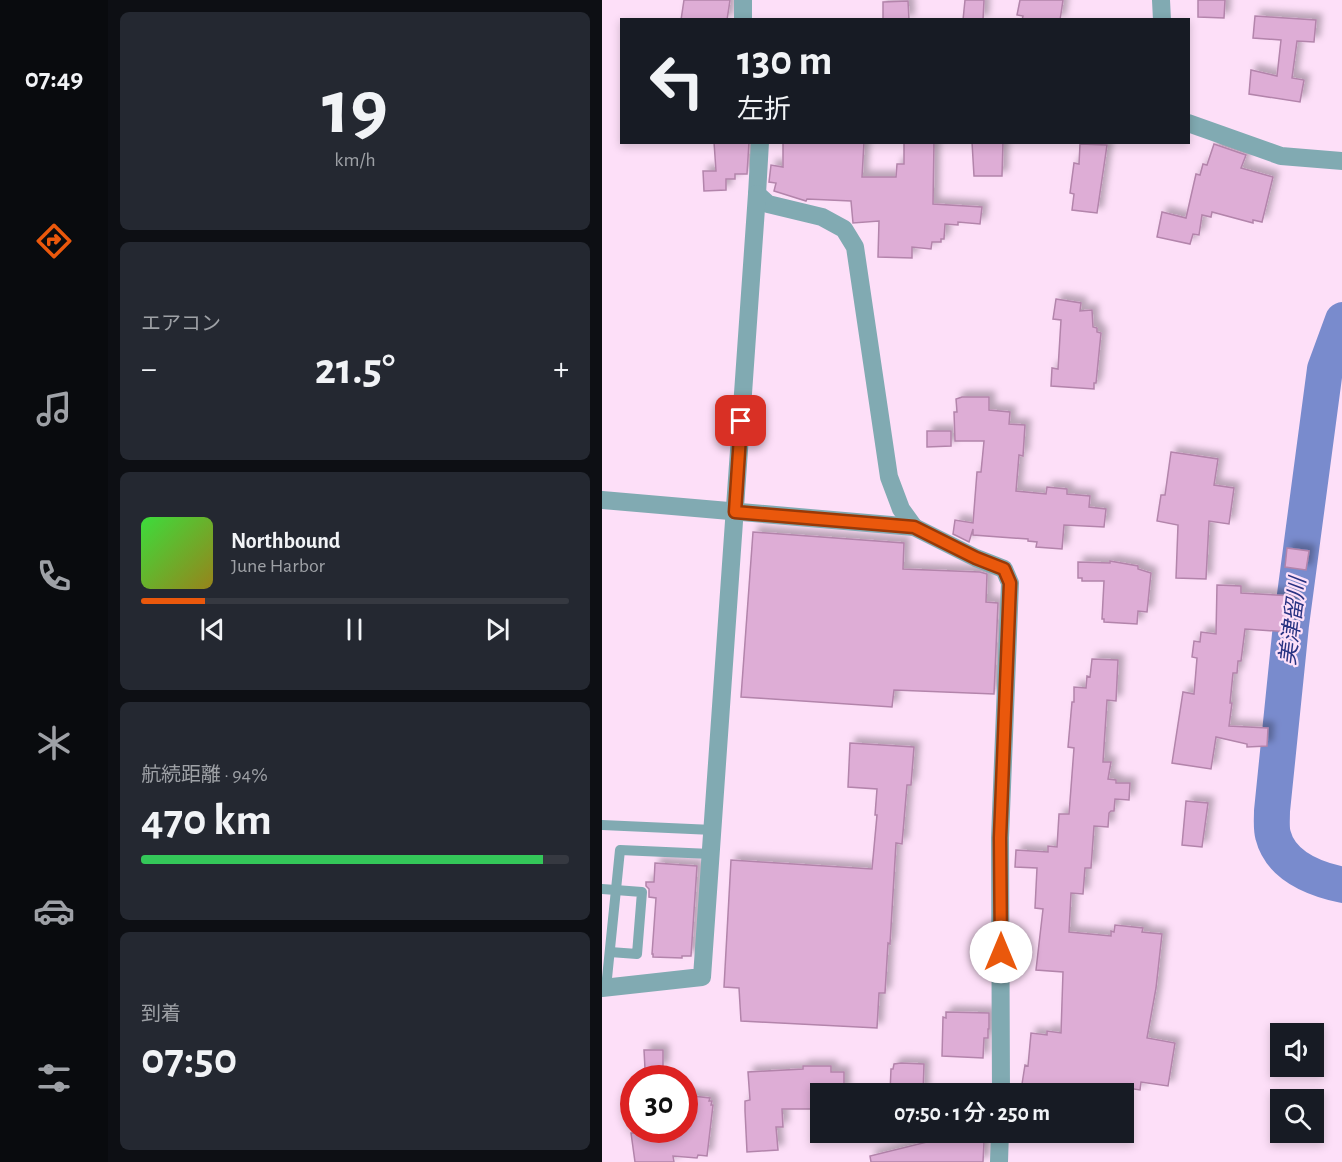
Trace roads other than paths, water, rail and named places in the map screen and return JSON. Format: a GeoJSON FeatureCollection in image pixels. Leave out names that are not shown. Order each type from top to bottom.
{"type":"FeatureCollection","features":[{"type":"Feature","properties":{"kind":"street"},"geometry":{"type":"LineString","coordinates":[[743,0],[743,18]]}},
{"type":"Feature","properties":{"kind":"street"},"geometry":{"type":"LineString","coordinates":[[1161,0],[1162,18]]}},
{"type":"Feature","properties":{"kind":"street"},"geometry":{"type":"LineString","coordinates":[[1190,124],[1281,156],[1343,161]]}},
{"type":"Feature","properties":{"kind":"street"},"geometry":{"type":"LineString","coordinates":[[604,988],[702,977],[760,144]]}},
{"type":"Feature","properties":{"kind":"street"},"geometry":{"type":"LineString","coordinates":[[757,194],[768,204],[822,217],[844,229],[855,247],[889,477],[901,509],[914,527]]}},
{"type":"Feature","properties":{"kind":"street"},"geometry":{"type":"LineString","coordinates":[[602,500],[914,527],[976,558],[1004,569],[1010,583],[1000,838],[1001,1083]]}},
{"type":"Feature","properties":{"kind":"street"},"geometry":{"type":"LineString","coordinates":[[999,1162],[1000,1143]]}},
{"type":"Feature","properties":{"kind":"lane"},"geometry":{"type":"LineString","coordinates":[[602,825],[713,830]]}},
{"type":"Feature","properties":{"kind":"lane"},"geometry":{"type":"LineString","coordinates":[[604,988],[610,952],[620,850],[711,854]]}},
{"type":"Feature","properties":{"kind":"lane"},"geometry":{"type":"LineString","coordinates":[[602,889],[642,892],[637,954],[610,952]]}},
{"type":"Feature","properties":{"kind":"waterway","name":"美津留川"},"geometry":{"type":"LineString","coordinates":[[1343,320],[1325,369],[1291,625],[1272,811],[1273,835],[1283,855],[1300,870],[1343,885]]}}]}
